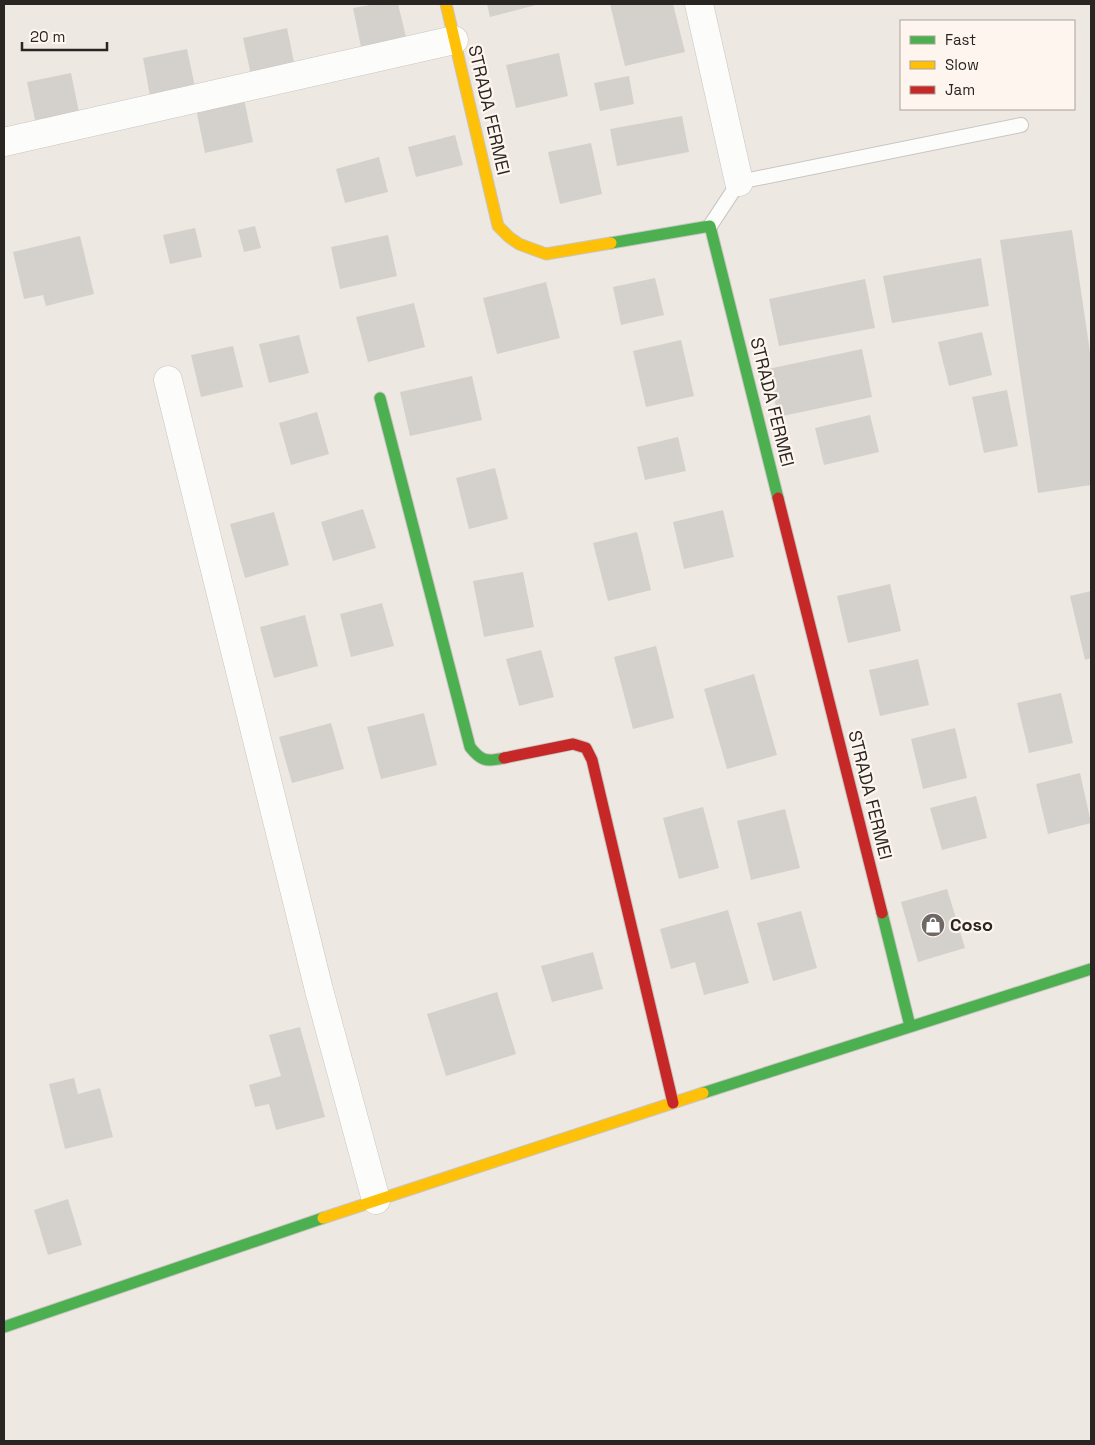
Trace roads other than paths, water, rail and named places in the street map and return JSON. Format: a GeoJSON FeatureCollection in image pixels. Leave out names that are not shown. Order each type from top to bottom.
{"type":"FeatureCollection","features":[{"type":"Feature","properties":{"kind":"street","name":"STRADA FERMEI"},"geometry":{"type":"LineString","coordinates":[[446,4],[498,226],[510,239],[527,250],[546,254],[710,226],[910,1026]]}},
{"type":"Feature","properties":{"kind":"street"},"geometry":{"type":"LineString","coordinates":[[699,4],[739,182]]}},
{"type":"Feature","properties":{"kind":"street"},"geometry":{"type":"LineString","coordinates":[[4,142],[454,40]]}},
{"type":"Feature","properties":{"kind":"street"},"geometry":{"type":"LineString","coordinates":[[168,380],[317,980],[376,1200]]}},
{"type":"Feature","properties":{"kind":"street"},"geometry":{"type":"LineString","coordinates":[[380,398],[470,747],[478,757],[492,762],[573,744],[586,748],[592,760],[673,1103]]}},
{"type":"Feature","properties":{"kind":"street"},"geometry":{"type":"LineString","coordinates":[[4,1327],[376,1200],[1091,969]]}},
{"type":"Feature","properties":{"kind":"lane"},"geometry":{"type":"LineString","coordinates":[[710,226],[739,182],[1021,125]]}},
{"type":"Feature","properties":{"kind":"place","name":"Coso"},"geometry":{"type":"Point","coordinates":[933,925]}}]}
